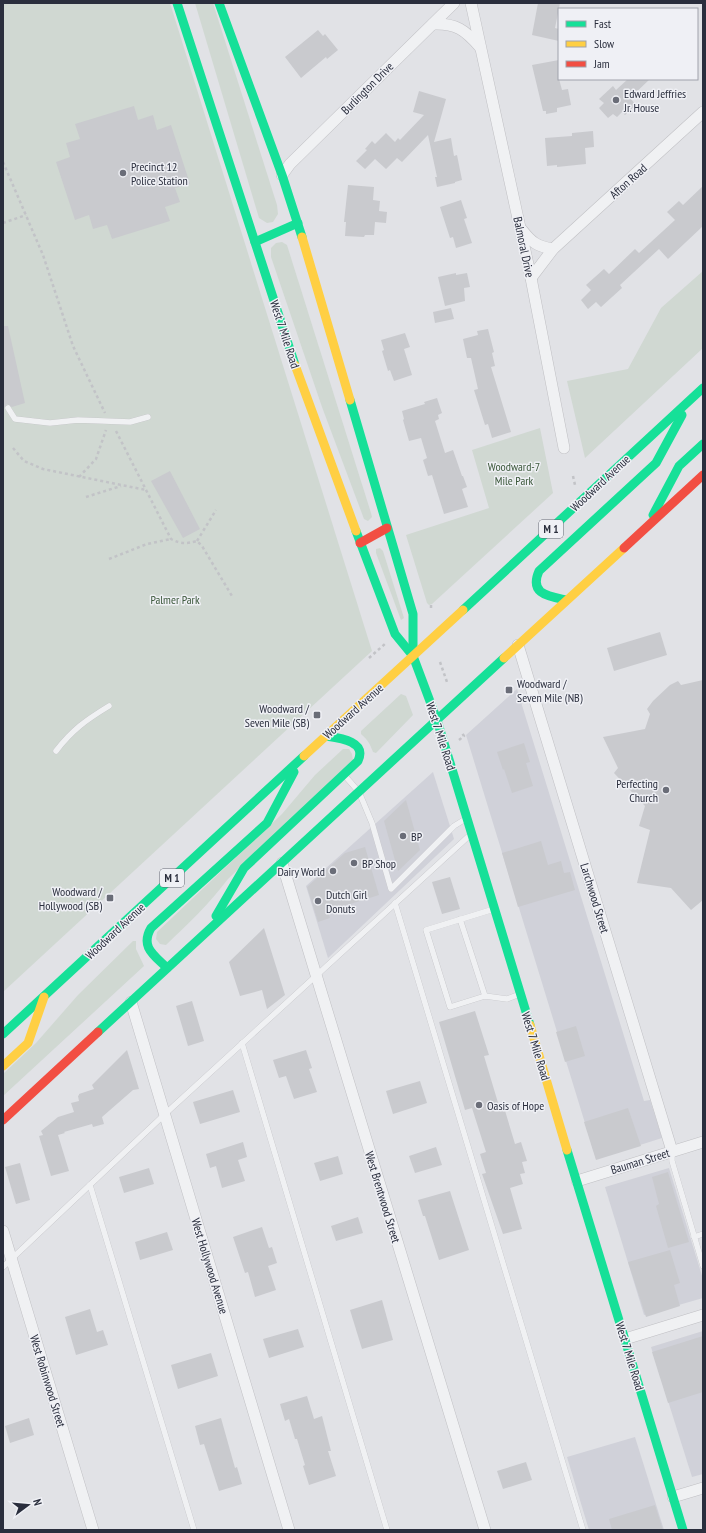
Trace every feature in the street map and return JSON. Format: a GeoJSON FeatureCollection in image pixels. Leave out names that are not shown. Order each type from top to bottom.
{"type":"FeatureCollection","features":[{"type":"Feature","properties":{"kind":"main road","name":"West 7 Mile Road"},"geometry":{"type":"LineString","coordinates":[[177,3],[301,384],[395,634],[413,656],[437,720],[683,1530]]}},
{"type":"Feature","properties":{"kind":"main road","name":"West 7 Mile Road"},"geometry":{"type":"LineString","coordinates":[[219,3],[282,174],[298,223],[413,614],[413,656]]}},
{"type":"Feature","properties":{"kind":"main road"},"geometry":{"type":"LineString","coordinates":[[255,242],[298,223]]}},
{"type":"Feature","properties":{"kind":"main road","name":"Woodward Avenue"},"geometry":{"type":"LineString","coordinates":[[3,1034],[703,388]]}},
{"type":"Feature","properties":{"kind":"main road"},"geometry":{"type":"LineString","coordinates":[[566,600],[542,593],[536,586],[535,578],[539,571],[656,463],[688,402]]}},
{"type":"Feature","properties":{"kind":"main road"},"geometry":{"type":"LineString","coordinates":[[646,527],[679,466],[703,444]]}},
{"type":"Feature","properties":{"kind":"main road"},"geometry":{"type":"LineString","coordinates":[[3,1120],[703,475]]}},
{"type":"Feature","properties":{"kind":"main road"},"geometry":{"type":"LineString","coordinates":[[360,543],[387,528]]}},
{"type":"Feature","properties":{"kind":"main road"},"geometry":{"type":"LineString","coordinates":[[206,932],[244,868],[344,775],[360,758],[360,751],[356,744],[350,741],[326,736]]}},
{"type":"Feature","properties":{"kind":"main road"},"geometry":{"type":"LineString","coordinates":[[167,968],[148,947],[146,943],[148,933],[157,923],[267,823],[300,760]]}},
{"type":"Feature","properties":{"kind":"main road"},"geometry":{"type":"LineString","coordinates":[[3,1066],[28,1043],[44,995]]}},
{"type":"Feature","properties":{"kind":"street","name":"Burlington Drive"},"geometry":{"type":"LineString","coordinates":[[282,174],[290,164],[454,3]]}},
{"type":"Feature","properties":{"kind":"street","name":"Balmoral Drive"},"geometry":{"type":"LineString","coordinates":[[471,3],[531,278],[564,448]]}},
{"type":"Feature","properties":{"kind":"street","name":"Balmoral Drive"},"geometry":{"type":"LineString","coordinates":[[433,24],[446,23],[458,28],[468,34],[480,48]]}},
{"type":"Feature","properties":{"kind":"street","name":"Afton Road"},"geometry":{"type":"LineString","coordinates":[[531,278],[553,249],[703,112]]}},
{"type":"Feature","properties":{"kind":"street"},"geometry":{"type":"LineString","coordinates":[[520,228],[530,240],[540,246],[553,249]]}},
{"type":"Feature","properties":{"kind":"street","name":"Larchwood Street"},"geometry":{"type":"LineString","coordinates":[[518,645],[672,1151]]}},
{"type":"Feature","properties":{"kind":"street","name":"West Brentwood Street"},"geometry":{"type":"LineString","coordinates":[[282,863],[484,1530]]}},
{"type":"Feature","properties":{"kind":"street","name":"West Hollywood Avenue"},"geometry":{"type":"LineString","coordinates":[[130,1002],[289,1530]]}},
{"type":"Feature","properties":{"kind":"street","name":"Bauman Street"},"geometry":{"type":"LineString","coordinates":[[577,1181],[703,1142]]}},
{"type":"Feature","properties":{"kind":"street","name":"West Robinwood Street"},"geometry":{"type":"LineString","coordinates":[[3,1231],[93,1530]]}},
{"type":"Feature","properties":{"kind":"street"},"geometry":{"type":"LineString","coordinates":[[625,1339],[703,1315]]}},
{"type":"Feature","properties":{"kind":"street"},"geometry":{"type":"LineString","coordinates":[[673,1497],[703,1488]]}},
{"type":"Feature","properties":{"kind":"lane"},"geometry":{"type":"LineString","coordinates":[[8,408],[15,419],[50,423],[78,420],[130,422],[148,417]]}},
{"type":"Feature","properties":{"kind":"lane"},"geometry":{"type":"LineString","coordinates":[[56,751],[66,737],[82,723],[109,706]]}},
{"type":"Feature","properties":{"kind":"lane"},"geometry":{"type":"LineString","coordinates":[[344,775],[359,792],[372,823],[391,889],[454,826],[467,818]]}},
{"type":"Feature","properties":{"kind":"lane"},"geometry":{"type":"LineString","coordinates":[[3,1267],[164,1114],[242,1043],[317,978],[394,903],[472,833]]}},
{"type":"Feature","properties":{"kind":"lane"},"geometry":{"type":"LineString","coordinates":[[394,903],[583,1530]]}},
{"type":"Feature","properties":{"kind":"lane"},"geometry":{"type":"LineString","coordinates":[[494,909],[426,930],[450,1007],[485,996],[507,999],[520,994]]}},
{"type":"Feature","properties":{"kind":"lane"},"geometry":{"type":"LineString","coordinates":[[460,919],[485,996]]}},
{"type":"Feature","properties":{"kind":"lane"},"geometry":{"type":"LineString","coordinates":[[242,1043],[387,1530]]}},
{"type":"Feature","properties":{"kind":"lane"},"geometry":{"type":"LineString","coordinates":[[672,1151],[672,1161],[703,1266]]}},
{"type":"Feature","properties":{"kind":"lane"},"geometry":{"type":"LineString","coordinates":[[90,1185],[194,1530]]}},
{"type":"Feature","properties":{"kind":"lane"},"geometry":{"type":"LineString","coordinates":[[694,1237],[703,1234]]}},
{"type":"Feature","properties":{"kind":"path"},"geometry":{"type":"LineString","coordinates":[[3,162],[43,256],[73,346],[109,421],[118,433],[171,538],[180,543],[187,544],[197,541],[216,510]]}},
{"type":"Feature","properties":{"kind":"path"},"geometry":{"type":"LineString","coordinates":[[3,224],[26,215]]}},
{"type":"Feature","properties":{"kind":"path"},"geometry":{"type":"LineString","coordinates":[[79,477],[96,459],[109,421]]}},
{"type":"Feature","properties":{"kind":"path"},"geometry":{"type":"LineString","coordinates":[[13,448],[24,462],[43,469],[146,490]]}},
{"type":"Feature","properties":{"kind":"path"},"geometry":{"type":"LineString","coordinates":[[86,497],[122,486]]}},
{"type":"Feature","properties":{"kind":"path"},"geometry":{"type":"LineString","coordinates":[[109,559],[147,544],[171,538]]}},
{"type":"Feature","properties":{"kind":"path"},"geometry":{"type":"LineString","coordinates":[[197,541],[202,546],[232,596]]}},
{"type":"Feature","properties":{"kind":"path"},"geometry":{"type":"LineString","coordinates":[[369,658],[387,642]]}},
{"type":"Feature","properties":{"kind":"path"},"geometry":{"type":"LineString","coordinates":[[440,662],[447,682]]}},
{"type":"Feature","properties":{"kind":"path"},"geometry":{"type":"LineString","coordinates":[[459,740],[464,736],[462,733]]}},
{"type":"Feature","properties":{"kind":"shaded area"},"geometry":{"type":"Polygon","coordinates":[[[517,689],[644,1101],[650,1100],[662,1138],[596,1159],[466,735],[517,689]]]}},
{"type":"Feature","properties":{"kind":"shaded area"},"geometry":{"type":"Polygon","coordinates":[[[433,772],[454,839],[328,958],[306,886],[433,772]]]}},
{"type":"Feature","properties":{"kind":"shaded area"},"geometry":{"type":"Polygon","coordinates":[[[669,1168],[703,1279],[703,1298],[644,1315],[605,1187],[669,1168]]]}},
{"type":"Feature","properties":{"kind":"shaded area"},"geometry":{"type":"Polygon","coordinates":[[[703,1331],[703,1474],[692,1477],[651,1347],[703,1331]]]}},
{"type":"Feature","properties":{"kind":"shaded area"},"geometry":{"type":"Polygon","coordinates":[[[635,1437],[664,1530],[589,1530],[567,1457],[635,1437]]]}},
{"type":"Feature","properties":{"kind":"green space","name":"Palmer Park"},"geometry":{"type":"Polygon","coordinates":[[[3,3],[170,3],[372,651],[3,992],[3,3]]]}},
{"type":"Feature","properties":{"kind":"green space"},"geometry":{"type":"Polygon","coordinates":[[[195,3],[213,3],[277,205],[278,214],[273,222],[267,223],[259,218],[195,3]]]}},
{"type":"Feature","properties":{"kind":"green space"},"geometry":{"type":"Polygon","coordinates":[[[282,242],[287,245],[371,513],[372,517],[368,521],[364,519],[322,407],[271,257],[271,248],[276,243],[282,242]]]}},
{"type":"Feature","properties":{"kind":"green space"},"geometry":{"type":"Polygon","coordinates":[[[703,271],[703,348],[585,458],[567,381],[628,369],[661,308],[703,271]]]}},
{"type":"Feature","properties":{"kind":"green space","name":"Woodward-7 Mile Park"},"geometry":{"type":"Polygon","coordinates":[[[540,428],[553,493],[432,604],[429,605],[427,603],[406,535],[489,508],[472,450],[540,428]]]}},
{"type":"Feature","properties":{"kind":"green space"},"geometry":{"type":"Polygon","coordinates":[[[380,548],[383,551],[404,618],[401,620],[376,553],[376,549],[380,548]]]}},
{"type":"Feature","properties":{"kind":"green space"},"geometry":{"type":"Polygon","coordinates":[[[401,694],[406,696],[413,715],[376,753],[373,752],[368,742],[361,734],[361,731],[401,694]]]}},
{"type":"Feature","properties":{"kind":"green space"},"geometry":{"type":"Polygon","coordinates":[[[343,749],[349,749],[353,760],[228,879],[191,921],[166,945],[160,944],[156,939],[157,932],[282,814],[315,775],[343,749]]]}},
{"type":"Feature","properties":{"kind":"green space"},"geometry":{"type":"Polygon","coordinates":[[[133,941],[136,941],[136,949],[144,966],[3,1096],[3,1074],[36,1043],[78,995],[133,941]]]}},
{"type":"Feature","properties":{"kind":"building"},"geometry":{"type":"Polygon","coordinates":[[[538,3],[560,3],[555,28],[558,29],[558,41],[532,35],[538,3]]]}},
{"type":"Feature","properties":{"kind":"building"},"geometry":{"type":"Polygon","coordinates":[[[318,30],[323,36],[325,34],[338,50],[327,59],[326,57],[301,78],[285,57],[318,30]]]}},
{"type":"Feature","properties":{"kind":"building"},"geometry":{"type":"Polygon","coordinates":[[[558,60],[558,80],[562,90],[568,89],[571,105],[557,108],[557,112],[546,114],[546,111],[543,111],[532,65],[558,60]]]}},
{"type":"Feature","properties":{"kind":"building","name":"Edward Jeffries Jr. House"},"geometry":{"type":"Polygon","coordinates":[[[627,80],[649,80],[630,98],[636,105],[625,115],[622,112],[617,117],[613,114],[608,118],[599,108],[604,103],[599,99],[613,86],[616,90],[627,80]]]}},
{"type":"Feature","properties":{"kind":"building"},"geometry":{"type":"Polygon","coordinates":[[[419,91],[446,99],[434,142],[451,138],[454,156],[457,155],[462,180],[437,187],[435,177],[437,177],[428,135],[402,162],[397,158],[386,169],[375,159],[365,169],[356,161],[367,150],[365,149],[372,141],[375,144],[386,133],[395,142],[398,138],[400,140],[424,115],[413,112],[419,91]]]}},
{"type":"Feature","properties":{"kind":"building","name":"Precinct 12 Police Station"},"geometry":{"type":"Polygon","coordinates":[[[134,106],[138,120],[153,115],[157,130],[171,125],[190,184],[175,188],[180,202],[165,207],[170,221],[112,239],[107,225],[93,229],[89,215],[75,220],[56,162],[70,157],[66,143],[80,139],[75,124],[134,106]]]}},
{"type":"Feature","properties":{"kind":"building"},"geometry":{"type":"Polygon","coordinates":[[[593,131],[594,147],[585,148],[586,164],[557,167],[557,165],[547,166],[545,138],[572,136],[572,133],[593,131]]]}},
{"type":"Feature","properties":{"kind":"building"},"geometry":{"type":"Polygon","coordinates":[[[348,185],[374,187],[373,200],[380,201],[379,211],[387,212],[386,223],[375,222],[374,235],[365,235],[364,237],[345,236],[346,222],[344,222],[348,185]]]}},
{"type":"Feature","properties":{"kind":"building"},"geometry":{"type":"Polygon","coordinates":[[[703,186],[703,226],[668,259],[659,249],[620,285],[622,288],[601,307],[596,302],[588,309],[581,300],[591,290],[586,285],[604,269],[609,274],[635,249],[639,253],[675,220],[667,212],[679,201],[683,205],[703,186]]]}},
{"type":"Feature","properties":{"kind":"building"},"geometry":{"type":"Polygon","coordinates":[[[461,200],[467,218],[464,219],[472,243],[456,248],[453,237],[450,238],[440,207],[461,200]]]}},
{"type":"Feature","properties":{"kind":"building"},"geometry":{"type":"Polygon","coordinates":[[[456,273],[456,275],[467,273],[470,287],[464,288],[465,301],[445,306],[438,277],[456,273]]]}},
{"type":"Feature","properties":{"kind":"building"},"geometry":{"type":"Polygon","coordinates":[[[451,308],[454,319],[435,323],[433,312],[451,308]]]}},
{"type":"Feature","properties":{"kind":"building"},"geometry":{"type":"Polygon","coordinates":[[[3,326],[8,326],[25,403],[12,407],[7,404],[3,409],[3,326]]]}},
{"type":"Feature","properties":{"kind":"building"},"geometry":{"type":"Polygon","coordinates":[[[488,329],[494,352],[492,353],[495,366],[491,367],[511,432],[492,438],[488,424],[485,425],[474,390],[478,389],[471,358],[467,358],[463,339],[478,335],[477,331],[488,329]]]}},
{"type":"Feature","properties":{"kind":"building"},"geometry":{"type":"Polygon","coordinates":[[[405,333],[410,347],[404,349],[412,375],[394,381],[390,370],[388,371],[382,351],[384,350],[381,340],[405,333]]]}},
{"type":"Feature","properties":{"kind":"building"},"geometry":{"type":"Polygon","coordinates":[[[437,398],[442,413],[438,415],[439,419],[435,421],[445,453],[453,450],[467,487],[462,489],[468,507],[444,514],[432,475],[428,476],[423,460],[427,458],[421,438],[409,441],[402,411],[425,404],[424,402],[437,398]]]}},
{"type":"Feature","properties":{"kind":"building"},"geometry":{"type":"Polygon","coordinates":[[[170,471],[200,529],[183,538],[151,481],[170,471]]]}},
{"type":"Feature","properties":{"kind":"building"},"geometry":{"type":"Polygon","coordinates":[[[660,632],[667,655],[614,671],[607,648],[660,632]]]}},
{"type":"Feature","properties":{"kind":"building","name":"Perfecting Church"},"geometry":{"type":"Polygon","coordinates":[[[703,680],[703,900],[691,910],[671,888],[637,883],[650,830],[639,826],[645,806],[614,773],[618,768],[603,737],[645,729],[650,714],[647,709],[653,701],[670,685],[678,681],[681,685],[703,680]]]}},
{"type":"Feature","properties":{"kind":"building"},"geometry":{"type":"Polygon","coordinates":[[[524,743],[530,762],[526,763],[533,786],[512,793],[497,752],[524,743]]]}},
{"type":"Feature","properties":{"kind":"building"},"geometry":{"type":"Polygon","coordinates":[[[406,800],[420,850],[398,871],[384,821],[406,800]]]}},
{"type":"Feature","properties":{"kind":"building"},"geometry":{"type":"Polygon","coordinates":[[[541,841],[548,865],[561,861],[564,873],[570,872],[575,890],[518,907],[502,853],[541,841]]]}},
{"type":"Feature","properties":{"kind":"building"},"geometry":{"type":"Polygon","coordinates":[[[365,847],[379,895],[328,911],[330,918],[318,922],[307,887],[345,853],[365,847]]]}},
{"type":"Feature","properties":{"kind":"building"},"geometry":{"type":"Polygon","coordinates":[[[450,877],[460,909],[442,914],[432,882],[450,877]]]}},
{"type":"Feature","properties":{"kind":"building"},"geometry":{"type":"Polygon","coordinates":[[[264,928],[285,995],[267,1009],[262,990],[240,996],[229,962],[264,928]]]}},
{"type":"Feature","properties":{"kind":"building"},"geometry":{"type":"Polygon","coordinates":[[[192,1001],[204,1041],[188,1046],[176,1006],[192,1001]]]}},
{"type":"Feature","properties":{"kind":"building","name":"Oasis of Hope"},"geometry":{"type":"Polygon","coordinates":[[[475,1011],[489,1055],[484,1056],[499,1106],[503,1104],[515,1144],[521,1142],[527,1161],[522,1162],[525,1173],[520,1174],[523,1184],[510,1188],[522,1229],[503,1234],[482,1174],[486,1173],[480,1154],[486,1152],[472,1108],[465,1110],[439,1022],[475,1011]]]}},
{"type":"Feature","properties":{"kind":"building"},"geometry":{"type":"Polygon","coordinates":[[[576,1026],[585,1056],[565,1062],[556,1032],[576,1026]]]}},
{"type":"Feature","properties":{"kind":"building"},"geometry":{"type":"Polygon","coordinates":[[[127,1050],[139,1089],[133,1090],[102,1117],[104,1124],[93,1127],[92,1124],[58,1135],[69,1171],[51,1176],[39,1136],[43,1135],[41,1131],[58,1117],[74,1112],[71,1103],[79,1101],[79,1094],[94,1089],[92,1085],[127,1050]]]}},
{"type":"Feature","properties":{"kind":"building"},"geometry":{"type":"Polygon","coordinates":[[[306,1050],[312,1068],[309,1069],[317,1092],[294,1099],[286,1076],[279,1078],[273,1060],[306,1050]]]}},
{"type":"Feature","properties":{"kind":"building"},"geometry":{"type":"Polygon","coordinates":[[[420,1081],[427,1103],[393,1114],[386,1091],[420,1081]]]}},
{"type":"Feature","properties":{"kind":"building"},"geometry":{"type":"Polygon","coordinates":[[[233,1090],[240,1112],[200,1124],[193,1102],[233,1090]]]}},
{"type":"Feature","properties":{"kind":"building"},"geometry":{"type":"Polygon","coordinates":[[[628,1108],[641,1146],[596,1160],[584,1122],[628,1108]]]}},
{"type":"Feature","properties":{"kind":"building"},"geometry":{"type":"Polygon","coordinates":[[[243,1142],[247,1157],[238,1160],[245,1181],[222,1188],[216,1166],[210,1168],[206,1154],[243,1142]]]}},
{"type":"Feature","properties":{"kind":"building"},"geometry":{"type":"Polygon","coordinates":[[[436,1147],[442,1165],[415,1173],[409,1156],[436,1147]]]}},
{"type":"Feature","properties":{"kind":"building"},"geometry":{"type":"Polygon","coordinates":[[[338,1156],[343,1174],[320,1181],[314,1163],[338,1156]]]}},
{"type":"Feature","properties":{"kind":"building"},"geometry":{"type":"Polygon","coordinates":[[[20,1163],[30,1200],[16,1204],[5,1167],[20,1163]]]}},
{"type":"Feature","properties":{"kind":"building"},"geometry":{"type":"Polygon","coordinates":[[[149,1168],[154,1184],[124,1193],[119,1177],[149,1168]]]}},
{"type":"Feature","properties":{"kind":"building"},"geometry":{"type":"Polygon","coordinates":[[[668,1172],[689,1242],[668,1248],[656,1206],[659,1204],[652,1177],[668,1172]]]}},
{"type":"Feature","properties":{"kind":"building"},"geometry":{"type":"Polygon","coordinates":[[[450,1191],[469,1250],[439,1260],[425,1216],[423,1216],[418,1200],[450,1191]]]}},
{"type":"Feature","properties":{"kind":"building"},"geometry":{"type":"Polygon","coordinates":[[[358,1217],[363,1233],[336,1241],[331,1226],[358,1217]]]}},
{"type":"Feature","properties":{"kind":"building"},"geometry":{"type":"Polygon","coordinates":[[[262,1227],[269,1248],[272,1247],[277,1263],[268,1266],[276,1290],[255,1297],[248,1272],[245,1273],[233,1237],[262,1227]]]}},
{"type":"Feature","properties":{"kind":"building"},"geometry":{"type":"Polygon","coordinates":[[[167,1232],[173,1250],[140,1260],[135,1242],[167,1232]]]}},
{"type":"Feature","properties":{"kind":"building"},"geometry":{"type":"Polygon","coordinates":[[[670,1250],[680,1283],[674,1285],[680,1306],[646,1317],[628,1262],[670,1250]]]}},
{"type":"Feature","properties":{"kind":"building"},"geometry":{"type":"Polygon","coordinates":[[[382,1300],[393,1340],[362,1349],[350,1310],[382,1300]]]}},
{"type":"Feature","properties":{"kind":"building"},"geometry":{"type":"Polygon","coordinates":[[[90,1309],[97,1332],[103,1330],[108,1345],[76,1355],[65,1317],[90,1309]]]}},
{"type":"Feature","properties":{"kind":"building"},"geometry":{"type":"Polygon","coordinates":[[[298,1329],[304,1347],[269,1358],[263,1339],[298,1329]]]}},
{"type":"Feature","properties":{"kind":"building"},"geometry":{"type":"Polygon","coordinates":[[[703,1336],[703,1392],[668,1403],[652,1352],[703,1336]]]}},
{"type":"Feature","properties":{"kind":"building"},"geometry":{"type":"Polygon","coordinates":[[[211,1353],[218,1376],[178,1389],[171,1365],[211,1353]]]}},
{"type":"Feature","properties":{"kind":"building"},"geometry":{"type":"Polygon","coordinates":[[[307,1396],[314,1419],[322,1416],[331,1451],[328,1451],[336,1476],[309,1485],[297,1439],[295,1439],[289,1419],[285,1421],[280,1404],[307,1396]]]}},
{"type":"Feature","properties":{"kind":"building"},"geometry":{"type":"Polygon","coordinates":[[[29,1418],[34,1435],[10,1443],[5,1426],[29,1418]]]}},
{"type":"Feature","properties":{"kind":"building"},"geometry":{"type":"Polygon","coordinates":[[[221,1418],[235,1468],[237,1467],[242,1484],[219,1491],[204,1444],[200,1445],[195,1426],[221,1418]]]}},
{"type":"Feature","properties":{"kind":"building"},"geometry":{"type":"Polygon","coordinates":[[[526,1462],[532,1480],[503,1489],[497,1471],[526,1462]]]}},
{"type":"Feature","properties":{"kind":"building"},"geometry":{"type":"Polygon","coordinates":[[[655,1505],[663,1530],[612,1530],[609,1519],[655,1505]]]}},
{"type":"Feature","properties":{"kind":"traffic: fast"},"geometry":{"type":"LineString","coordinates":[[177,3],[295,365]]}},
{"type":"Feature","properties":{"kind":"traffic: fast"},"geometry":{"type":"LineString","coordinates":[[219,3],[282,175],[302,237]]}},
{"type":"Feature","properties":{"kind":"traffic: fast"},"geometry":{"type":"LineString","coordinates":[[255,242],[298,223]]}},
{"type":"Feature","properties":{"kind":"traffic: fast"},"geometry":{"type":"LineString","coordinates":[[463,610],[703,388]]}},
{"type":"Feature","properties":{"kind":"traffic: fast"},"geometry":{"type":"LineString","coordinates":[[350,400],[413,614],[413,656]]}},
{"type":"Feature","properties":{"kind":"traffic: fast"},"geometry":{"type":"LineString","coordinates":[[566,600],[547,595],[538,589],[536,585],[539,571],[656,463],[682,415]]}},
{"type":"Feature","properties":{"kind":"traffic: fast"},"geometry":{"type":"LineString","coordinates":[[653,515],[679,466],[703,444]]}},
{"type":"Feature","properties":{"kind":"traffic: fast"},"geometry":{"type":"LineString","coordinates":[[356,531],[395,634],[413,656],[437,720],[530,1025]]}},
{"type":"Feature","properties":{"kind":"traffic: fast"},"geometry":{"type":"LineString","coordinates":[[98,1032],[504,658]]}},
{"type":"Feature","properties":{"kind":"traffic: fast"},"geometry":{"type":"LineString","coordinates":[[216,916],[244,868],[358,761],[360,754],[356,745],[345,740],[326,736]]}},
{"type":"Feature","properties":{"kind":"traffic: fast"},"geometry":{"type":"LineString","coordinates":[[3,1034],[304,756]]}},
{"type":"Feature","properties":{"kind":"traffic: fast"},"geometry":{"type":"LineString","coordinates":[[167,968],[153,955],[148,946],[147,940],[151,928],[267,823],[294,772]]}},
{"type":"Feature","properties":{"kind":"traffic: fast"},"geometry":{"type":"LineString","coordinates":[[567,1150],[683,1530]]}},
{"type":"Feature","properties":{"kind":"traffic: slow"},"geometry":{"type":"LineString","coordinates":[[302,237],[350,400]]}},
{"type":"Feature","properties":{"kind":"traffic: slow"},"geometry":{"type":"LineString","coordinates":[[295,365],[356,531]]}},
{"type":"Feature","properties":{"kind":"traffic: slow"},"geometry":{"type":"LineString","coordinates":[[504,658],[624,548]]}},
{"type":"Feature","properties":{"kind":"traffic: slow"},"geometry":{"type":"LineString","coordinates":[[304,756],[463,610]]}},
{"type":"Feature","properties":{"kind":"traffic: slow"},"geometry":{"type":"LineString","coordinates":[[3,1066],[28,1043],[44,997]]}},
{"type":"Feature","properties":{"kind":"traffic: slow"},"geometry":{"type":"LineString","coordinates":[[530,1025],[567,1150]]}},
{"type":"Feature","properties":{"kind":"traffic: jam"},"geometry":{"type":"LineString","coordinates":[[624,548],[703,475]]}},
{"type":"Feature","properties":{"kind":"traffic: jam"},"geometry":{"type":"LineString","coordinates":[[360,543],[387,528]]}},
{"type":"Feature","properties":{"kind":"traffic: jam"},"geometry":{"type":"LineString","coordinates":[[3,1120],[98,1032]]}},
{"type":"Feature","properties":{"kind":"place","name":"Edward Jeffries Jr. House"},"geometry":{"type":"Point","coordinates":[616,100]}},
{"type":"Feature","properties":{"kind":"place","name":"Precinct 12 Police Station"},"geometry":{"type":"Point","coordinates":[123,173]}},
{"type":"Feature","properties":{"kind":"place","name":"Woodward / Seven Mile (NB)"},"geometry":{"type":"Point","coordinates":[509,690]}},
{"type":"Feature","properties":{"kind":"place","name":"Woodward / Seven Mile (SB)"},"geometry":{"type":"Point","coordinates":[317,715]}},
{"type":"Feature","properties":{"kind":"place","name":"Perfecting Church"},"geometry":{"type":"Point","coordinates":[666,790]}},
{"type":"Feature","properties":{"kind":"place","name":"BP"},"geometry":{"type":"Point","coordinates":[403,836]}},
{"type":"Feature","properties":{"kind":"place","name":"BP Shop"},"geometry":{"type":"Point","coordinates":[354,863]}},
{"type":"Feature","properties":{"kind":"place","name":"Dairy World"},"geometry":{"type":"Point","coordinates":[333,871]}},
{"type":"Feature","properties":{"kind":"place","name":"Woodward / Hollywood (SB)"},"geometry":{"type":"Point","coordinates":[110,898]}},
{"type":"Feature","properties":{"kind":"place","name":"Dutch Girl Donuts"},"geometry":{"type":"Point","coordinates":[318,901]}},
{"type":"Feature","properties":{"kind":"place","name":"Oasis of Hope"},"geometry":{"type":"Point","coordinates":[479,1105]}}]}
